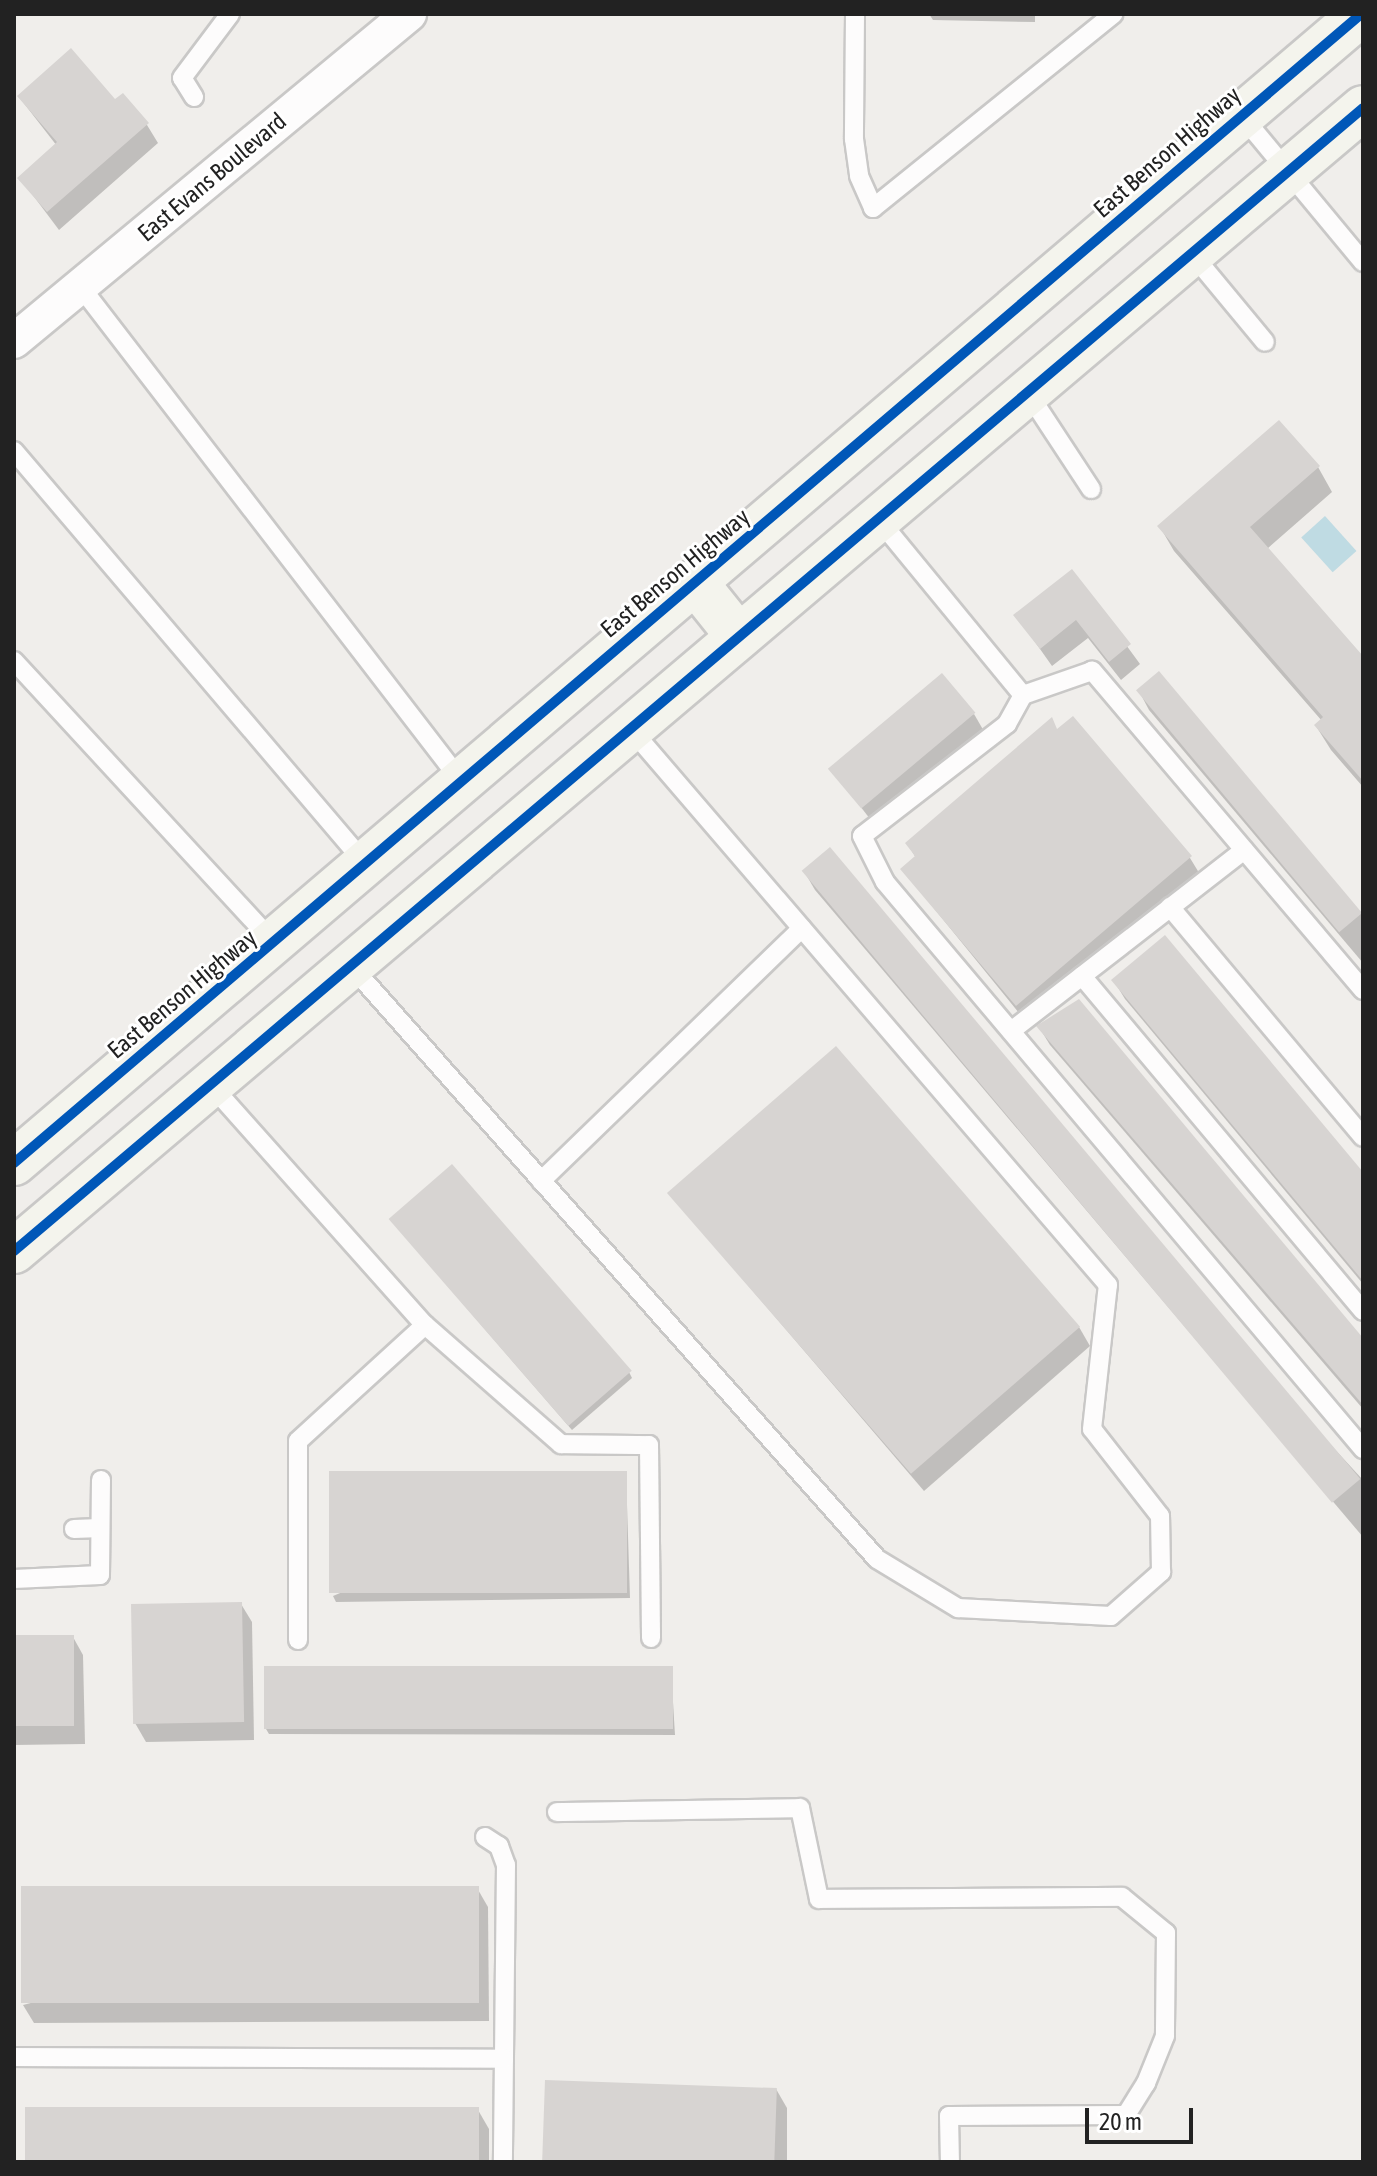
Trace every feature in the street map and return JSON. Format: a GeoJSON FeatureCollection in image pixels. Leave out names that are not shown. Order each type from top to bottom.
{"type":"FeatureCollection","features":[{"type":"Feature","properties":{"kind":"main road","name":"East Benson Highway"},"geometry":{"type":"LineString","coordinates":[[14,1163],[1361,14]]}},
{"type":"Feature","properties":{"kind":"main road"},"geometry":{"type":"LineString","coordinates":[[14,1251],[1363,108]]}},
{"type":"Feature","properties":{"kind":"main road"},"geometry":{"type":"LineString","coordinates":[[695,582],[739,637]]}},
{"type":"Feature","properties":{"kind":"street","name":"East Evans Boulevard"},"geometry":{"type":"LineString","coordinates":[[14,341],[409,14]]}},
{"type":"Feature","properties":{"kind":"lane"},"geometry":{"type":"LineString","coordinates":[[194,97],[182,78],[230,14]]}},
{"type":"Feature","properties":{"kind":"lane"},"geometry":{"type":"LineString","coordinates":[[855,14],[854,139],[859,176],[873,208],[1113,14]]}},
{"type":"Feature","properties":{"kind":"lane"},"geometry":{"type":"LineString","coordinates":[[1241,115],[1363,262]]}},
{"type":"Feature","properties":{"kind":"lane"},"geometry":{"type":"LineString","coordinates":[[1192,254],[1265,342]]}},
{"type":"Feature","properties":{"kind":"lane"},"geometry":{"type":"LineString","coordinates":[[80,286],[461,781]]}},
{"type":"Feature","properties":{"kind":"lane"},"geometry":{"type":"LineString","coordinates":[[1028,393],[1091,489]]}},
{"type":"Feature","properties":{"kind":"lane"},"geometry":{"type":"LineString","coordinates":[[14,451],[366,863]]}},
{"type":"Feature","properties":{"kind":"lane"},"geometry":{"type":"LineString","coordinates":[[879,520],[1023,695]]}},
{"type":"Feature","properties":{"kind":"lane"},"geometry":{"type":"LineString","coordinates":[[14,661],[273,942]]}},
{"type":"Feature","properties":{"kind":"lane"},"geometry":{"type":"LineString","coordinates":[[1363,990],[1092,671],[1023,695],[1007,724],[862,836],[885,882],[1363,1449]]}},
{"type":"Feature","properties":{"kind":"lane"},"geometry":{"type":"LineString","coordinates":[[352,967],[877,1559],[958,1608],[1111,1616],[1161,1572],[1160,1516],[1092,1429],[1108,1285],[630,728]]}},
{"type":"Feature","properties":{"kind":"lane"},"geometry":{"type":"LineString","coordinates":[[1011,1031],[1244,850]]}},
{"type":"Feature","properties":{"kind":"lane"},"geometry":{"type":"LineString","coordinates":[[1170,907],[1363,1137]]}},
{"type":"Feature","properties":{"kind":"lane"},"geometry":{"type":"LineString","coordinates":[[541,1181],[802,928]]}},
{"type":"Feature","properties":{"kind":"lane"},"geometry":{"type":"LineString","coordinates":[[1082,976],[1363,1311]]}},
{"type":"Feature","properties":{"kind":"lane"},"geometry":{"type":"LineString","coordinates":[[209,1083],[425,1325],[561,1444],[649,1445],[651,1638]]}},
{"type":"Feature","properties":{"kind":"lane"},"geometry":{"type":"LineString","coordinates":[[298,1640],[298,1441],[425,1325]]}},
{"type":"Feature","properties":{"kind":"lane"},"geometry":{"type":"LineString","coordinates":[[14,1579],[100,1575],[101,1480]]}},
{"type":"Feature","properties":{"kind":"lane"},"geometry":{"type":"LineString","coordinates":[[74,1529],[100,1528]]}},
{"type":"Feature","properties":{"kind":"lane"},"geometry":{"type":"LineString","coordinates":[[557,1812],[800,1808],[819,1899],[1122,1897],[1166,1933],[1165,2036],[1146,2083],[1126,2115],[949,2116],[950,2162]]}},
{"type":"Feature","properties":{"kind":"lane"},"geometry":{"type":"LineString","coordinates":[[485,1837],[499,1846],[506,1865],[503,2162]]}},
{"type":"Feature","properties":{"kind":"lane"},"geometry":{"type":"LineString","coordinates":[[14,2057],[504,2059]]}},
{"type":"Feature","properties":{"kind":"water"},"geometry":{"type":"Polygon","coordinates":[[[1325,516],[1356,551],[1333,572],[1301,537],[1325,516]]]}},
{"type":"Feature","properties":{"kind":"building"},"geometry":{"type":"Polygon","coordinates":[[[71,48],[115,99],[123,93],[149,123],[47,212],[17,178],[57,142],[17,96],[71,48]]]}},
{"type":"Feature","properties":{"kind":"building"},"geometry":{"type":"Polygon","coordinates":[[[1279,420],[1320,466],[1250,527],[1363,656],[1363,781],[1314,725],[1323,717],[1157,526],[1279,420]]]}},
{"type":"Feature","properties":{"kind":"building"},"geometry":{"type":"Polygon","coordinates":[[[1072,569],[1131,644],[1109,662],[1076,620],[1040,649],[1013,615],[1072,569]]]}},
{"type":"Feature","properties":{"kind":"building"},"geometry":{"type":"Polygon","coordinates":[[[1159,671],[1362,913],[1339,932],[1136,690],[1159,671]]]}},
{"type":"Feature","properties":{"kind":"building"},"geometry":{"type":"Polygon","coordinates":[[[942,673],[975,713],[861,809],[828,769],[942,673]]]}},
{"type":"Feature","properties":{"kind":"building"},"geometry":{"type":"Polygon","coordinates":[[[1073,716],[1192,856],[1016,1006],[900,869],[915,856],[905,843],[1052,717],[1057,729],[1073,716]]]}},
{"type":"Feature","properties":{"kind":"building"},"geometry":{"type":"Polygon","coordinates":[[[830,847],[1360,1479],[1332,1503],[802,871],[830,847]]]}},
{"type":"Feature","properties":{"kind":"building"},"geometry":{"type":"Polygon","coordinates":[[[1165,935],[1363,1172],[1363,1281],[1111,980],[1165,935]]]}},
{"type":"Feature","properties":{"kind":"building"},"geometry":{"type":"Polygon","coordinates":[[[1079,999],[1363,1338],[1363,1405],[1036,1026],[1079,999]]]}},
{"type":"Feature","properties":{"kind":"building"},"geometry":{"type":"Polygon","coordinates":[[[836,1046],[1080,1327],[911,1474],[667,1193],[836,1046]]]}},
{"type":"Feature","properties":{"kind":"building"},"geometry":{"type":"Polygon","coordinates":[[[452,1164],[632,1371],[568,1426],[389,1219],[452,1164]]]}},
{"type":"Feature","properties":{"kind":"building"},"geometry":{"type":"Polygon","coordinates":[[[329,1471],[627,1471],[627,1593],[329,1593],[329,1471]]]}},
{"type":"Feature","properties":{"kind":"building"},"geometry":{"type":"Polygon","coordinates":[[[242,1602],[244,1722],[133,1724],[131,1604],[242,1602]]]}},
{"type":"Feature","properties":{"kind":"building"},"geometry":{"type":"Polygon","coordinates":[[[14,1635],[74,1635],[74,1726],[14,1726],[14,1635]]]}},
{"type":"Feature","properties":{"kind":"building"},"geometry":{"type":"Polygon","coordinates":[[[264,1666],[673,1666],[673,1729],[264,1729],[264,1666]]]}},
{"type":"Feature","properties":{"kind":"building"},"geometry":{"type":"Polygon","coordinates":[[[21,1886],[479,1886],[479,2003],[21,2003],[21,1886]]]}},
{"type":"Feature","properties":{"kind":"building"},"geometry":{"type":"Polygon","coordinates":[[[545,2080],[777,2088],[774,2162],[542,2162],[545,2080]]]}},
{"type":"Feature","properties":{"kind":"building"},"geometry":{"type":"Polygon","coordinates":[[[25,2107],[479,2107],[479,2162],[25,2162],[25,2107]]]}},
{"type":"Feature","properties":{"kind":"cycle path"},"geometry":{"type":"LineString","coordinates":[[14,1163],[1361,14]]}},
{"type":"Feature","properties":{"kind":"cycle path"},"geometry":{"type":"LineString","coordinates":[[14,1251],[1363,108]]}}]}
